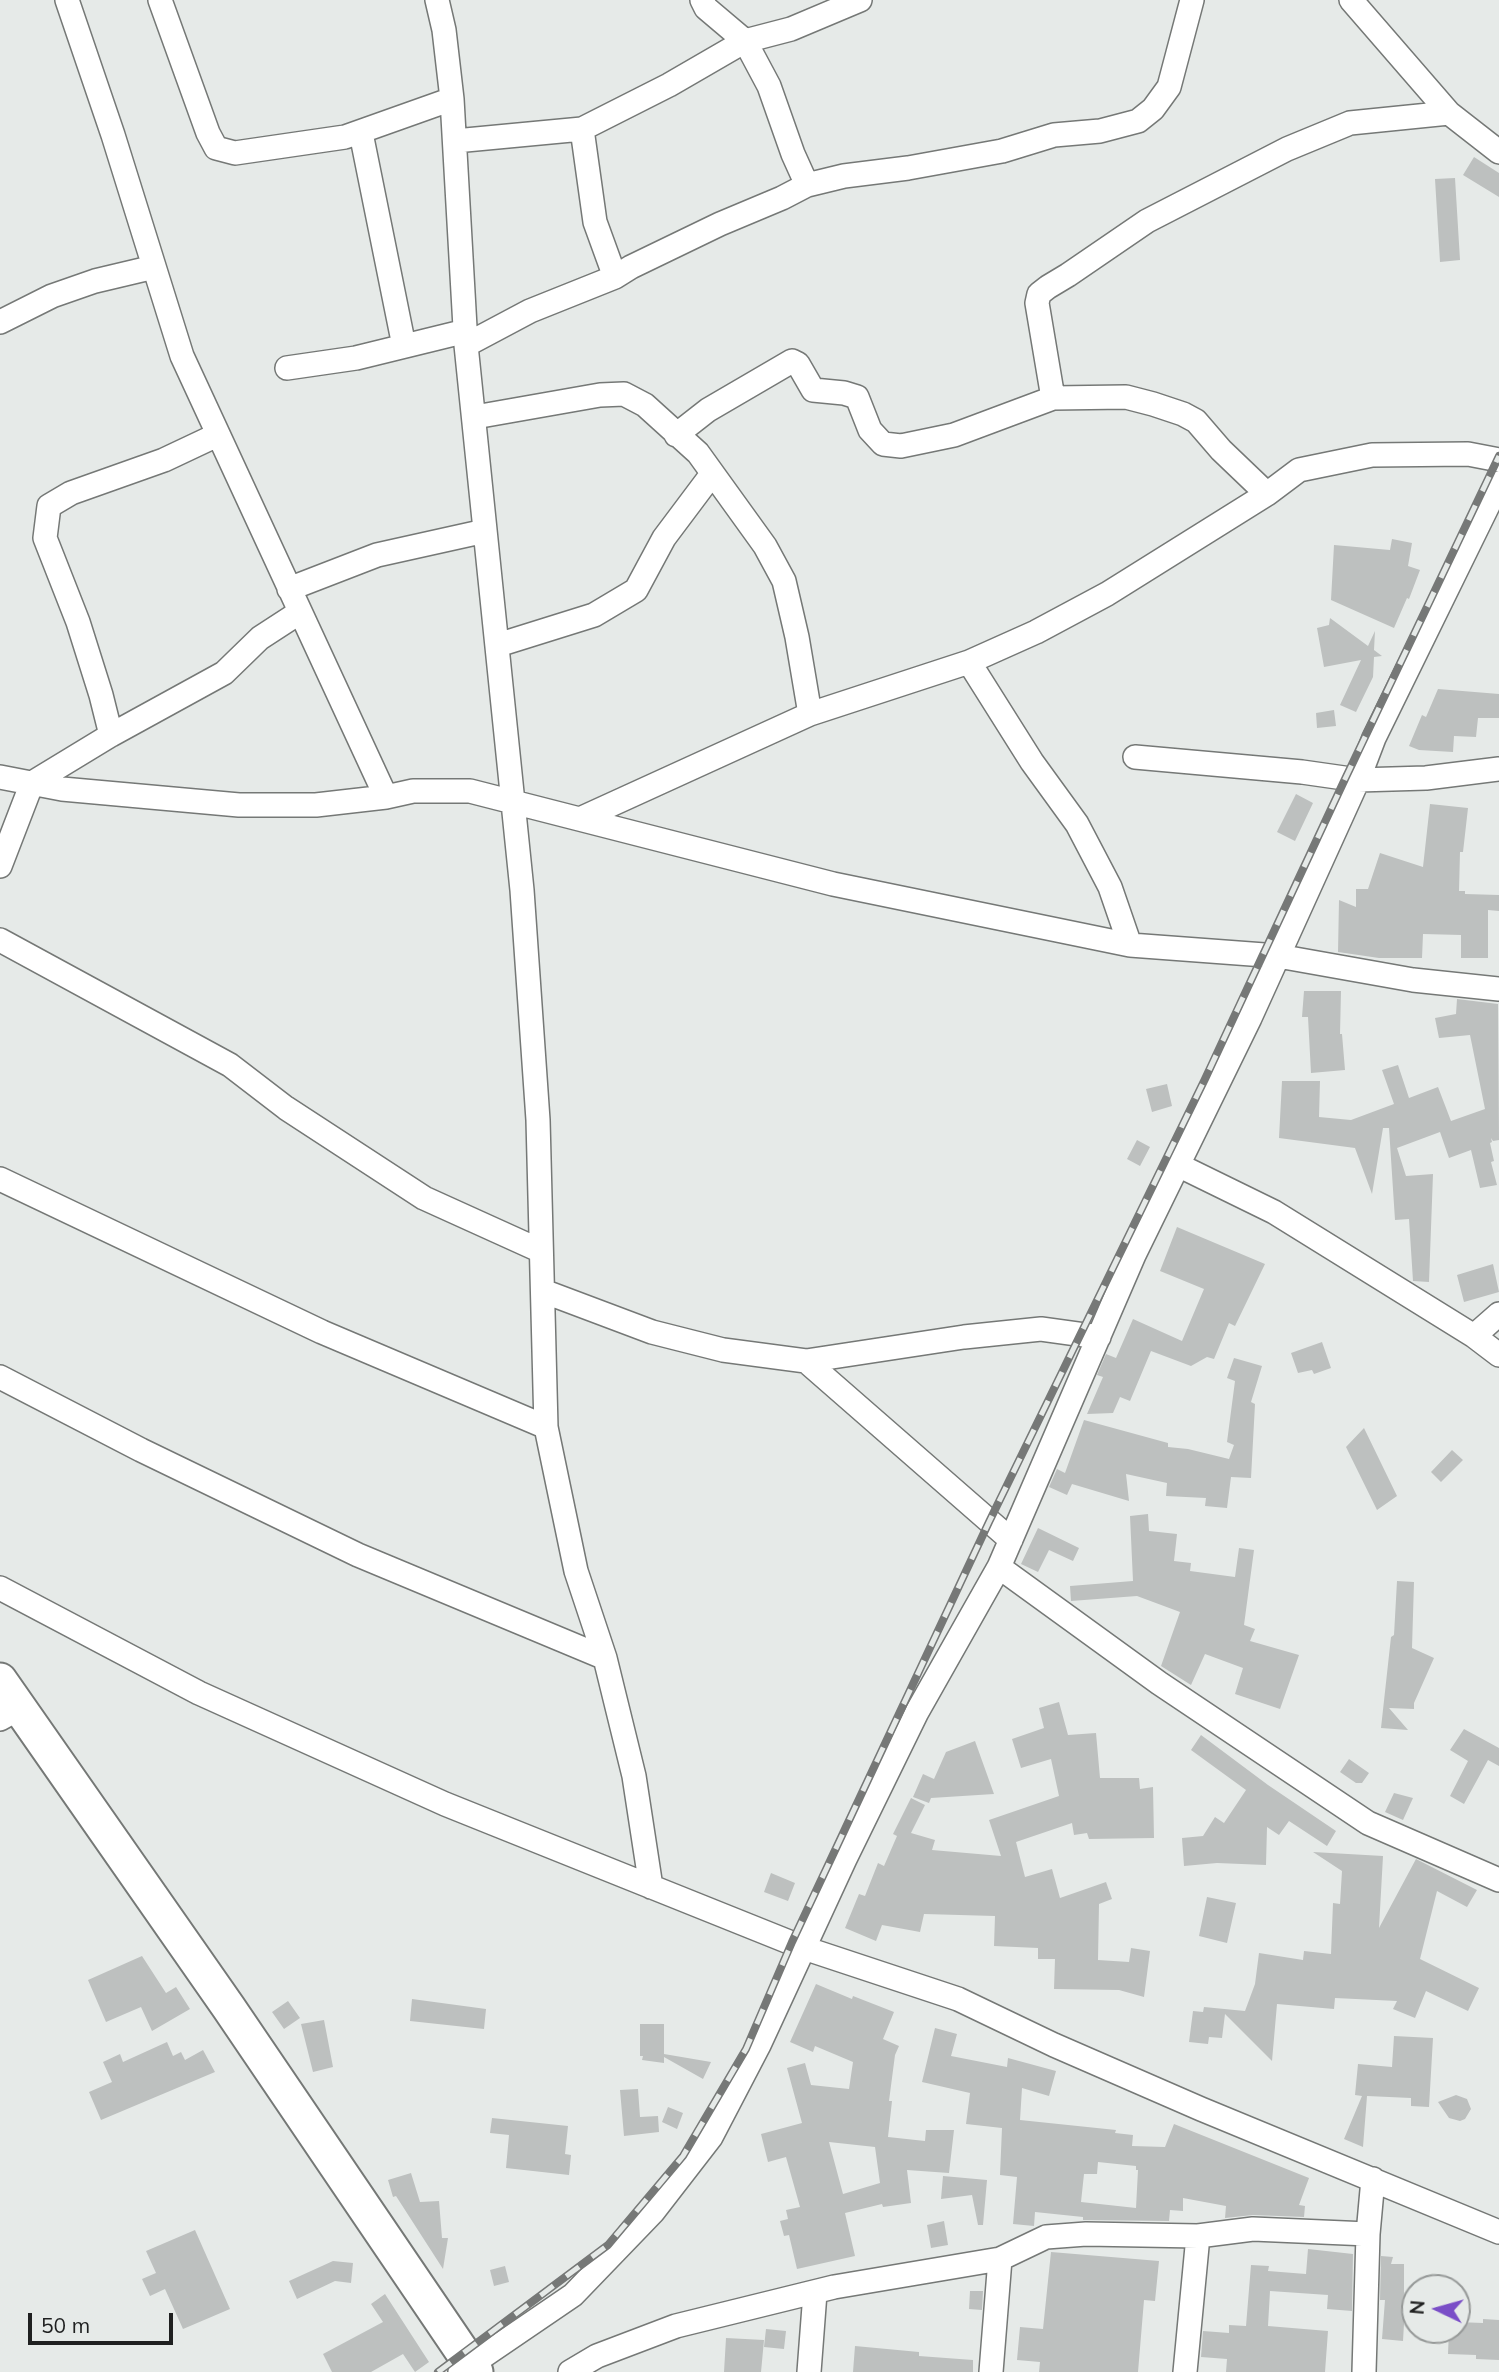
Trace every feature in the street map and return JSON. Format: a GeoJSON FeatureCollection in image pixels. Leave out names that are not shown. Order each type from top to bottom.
{"type":"FeatureCollection","features":[{"type":"Feature","properties":{"kind":"street"},"geometry":{"type":"LineString","coordinates":[[67,0],[113,135],[182,356],[386,797]]}},
{"type":"Feature","properties":{"kind":"street"},"geometry":{"type":"LineString","coordinates":[[160,0],[208,133],[216,148],[235,153],[360,133],[452,99]]}},
{"type":"Feature","properties":{"kind":"street"},"geometry":{"type":"LineString","coordinates":[[437,0],[444,30],[452,99],[466,338],[514,801],[538,1121],[546,1427],[576,1572],[605,1658],[634,1776],[651,1887]]}},
{"type":"Feature","properties":{"kind":"street"},"geometry":{"type":"LineString","coordinates":[[702,0],[706,8],[745,41],[769,86],[807,185]]}},
{"type":"Feature","properties":{"kind":"street"},"geometry":{"type":"LineString","coordinates":[[455,141],[582,129],[669,85],[745,41],[791,29],[860,0]]}},
{"type":"Feature","properties":{"kind":"street"},"geometry":{"type":"LineString","coordinates":[[287,368],[356,358],[404,346],[466,338],[615,277],[720,224],[807,185],[844,176],[990,154],[1054,135],[1100,131],[1138,121],[1153,109],[1169,87],[1192,0]]}},
{"type":"Feature","properties":{"kind":"street"},"geometry":{"type":"LineString","coordinates":[[1351,0],[1449,113],[1499,152]]}},
{"type":"Feature","properties":{"kind":"street"},"geometry":{"type":"LineString","coordinates":[[1054,398],[1037,303],[1039,294],[1048,287],[1147,221],[1287,149],[1350,123],[1449,113]]}},
{"type":"Feature","properties":{"kind":"street"},"geometry":{"type":"LineString","coordinates":[[582,129],[595,222],[615,277]]}},
{"type":"Feature","properties":{"kind":"street"},"geometry":{"type":"LineString","coordinates":[[360,133],[404,346]]}},
{"type":"Feature","properties":{"kind":"street"},"geometry":{"type":"LineString","coordinates":[[0,321],[52,296],[95,281],[154,267]]}},
{"type":"Feature","properties":{"kind":"street"},"geometry":{"type":"LineString","coordinates":[[676,435],[708,410],[792,361],[798,364],[813,390],[857,397],[870,430],[883,444],[901,446],[954,435],[1054,398],[1126,397],[1183,414],[1196,421],[1221,450],[1267,494]]}},
{"type":"Feature","properties":{"kind":"street"},"geometry":{"type":"LineString","coordinates":[[475,417],[600,394],[624,394],[645,405],[698,453],[765,546],[784,581],[810,714]]}},
{"type":"Feature","properties":{"kind":"street"},"geometry":{"type":"LineString","coordinates":[[111,735],[78,622],[45,538],[49,506],[71,494],[164,460],[217,435]]}},
{"type":"Feature","properties":{"kind":"street"},"geometry":{"type":"LineString","coordinates":[[582,818],[810,714],[969,662],[1036,632],[1107,594],[1267,494],[1299,470],[1372,455],[1468,454],[1499,460]]}},
{"type":"Feature","properties":{"kind":"street"},"geometry":{"type":"LineString","coordinates":[[498,646],[594,615],[636,590],[664,538],[712,474]]}},
{"type":"Feature","properties":{"kind":"street"},"geometry":{"type":"LineString","coordinates":[[0,1680],[10,1714],[221,1997],[469,2370],[573,2295],[653,2212],[711,2137],[759,2045],[917,1712],[999,1567],[1134,1255],[1251,1018],[1358,780],[1374,738],[1499,483]]}},
{"type":"Feature","properties":{"kind":"street"},"geometry":{"type":"LineString","coordinates":[[289,589],[377,555],[485,531]]}},
{"type":"Feature","properties":{"kind":"street"},"geometry":{"type":"LineString","coordinates":[[0,866],[32,783],[111,735],[224,673],[260,638],[300,612]]}},
{"type":"Feature","properties":{"kind":"street"},"geometry":{"type":"LineString","coordinates":[[969,662],[1032,762],[1077,824],[1110,887],[1130,946]]}},
{"type":"Feature","properties":{"kind":"street"},"geometry":{"type":"LineString","coordinates":[[1135,757],[1302,772],[1358,780],[1426,778],[1499,769]]}},
{"type":"Feature","properties":{"kind":"street"},"geometry":{"type":"LineString","coordinates":[[0,777],[62,789],[239,805],[316,805],[386,797],[413,790],[470,791],[833,884],[1130,946],[1278,956],[1413,980],[1499,989]]}},
{"type":"Feature","properties":{"kind":"street"},"geometry":{"type":"LineString","coordinates":[[0,940],[230,1065],[286,1108],[425,1198],[541,1251]]}},
{"type":"Feature","properties":{"kind":"street"},"geometry":{"type":"LineString","coordinates":[[1178,1165],[1275,1212],[1474,1336],[1499,1355]]}},
{"type":"Feature","properties":{"kind":"street"},"geometry":{"type":"LineString","coordinates":[[0,1178],[322,1332],[546,1427]]}},
{"type":"Feature","properties":{"kind":"street"},"geometry":{"type":"LineString","coordinates":[[543,1291],[652,1332],[723,1350],[806,1361],[964,1337],[1041,1329],[1099,1337]]}},
{"type":"Feature","properties":{"kind":"street"},"geometry":{"type":"LineString","coordinates":[[1474,1336],[1499,1314]]}},
{"type":"Feature","properties":{"kind":"street"},"geometry":{"type":"LineString","coordinates":[[806,1361],[1011,1540]]}},
{"type":"Feature","properties":{"kind":"street"},"geometry":{"type":"LineString","coordinates":[[0,1377],[141,1450],[358,1555],[605,1658]]}},
{"type":"Feature","properties":{"kind":"street"},"geometry":{"type":"LineString","coordinates":[[999,1567],[1159,1683],[1368,1823],[1499,1880]]}},
{"type":"Feature","properties":{"kind":"street"},"geometry":{"type":"LineString","coordinates":[[0,1588],[199,1693],[445,1804],[804,1948],[958,1998],[1054,2045],[1200,2109],[1499,2232]]}},
{"type":"Feature","properties":{"kind":"street"},"geometry":{"type":"LineString","coordinates":[[1364,2372],[1368,2234],[1373,2179]]}},
{"type":"Feature","properties":{"kind":"street"},"geometry":{"type":"LineString","coordinates":[[570,2372],[597,2356],[676,2326],[834,2287],[1000,2259],[1046,2237],[1098,2234],[1198,2236],[1253,2229],[1368,2234]]}},
{"type":"Feature","properties":{"kind":"street"},"geometry":{"type":"LineString","coordinates":[[1185,2372],[1198,2236]]}},
{"type":"Feature","properties":{"kind":"street"},"geometry":{"type":"LineString","coordinates":[[991,2372],[1000,2259]]}},
{"type":"Feature","properties":{"kind":"street"},"geometry":{"type":"LineString","coordinates":[[809,2372],[815,2292]]}},
{"type":"Feature","properties":{"kind":"building"},"geometry":{"type":"Polygon","coordinates":[[[1474,157],[1499,173],[1499,197],[1463,175],[1474,157]]]}},
{"type":"Feature","properties":{"kind":"building"},"geometry":{"type":"Polygon","coordinates":[[[1455,178],[1460,260],[1440,262],[1435,179],[1455,178]]]}},
{"type":"Feature","properties":{"kind":"building"},"geometry":{"type":"Polygon","coordinates":[[[1392,539],[1412,543],[1408,566],[1420,570],[1394,628],[1331,600],[1334,545],[1390,550],[1392,539]]]}},
{"type":"Feature","properties":{"kind":"building"},"geometry":{"type":"Polygon","coordinates":[[[1330,618],[1368,646],[1375,631],[1374,650],[1382,656],[1374,657],[1373,677],[1356,712],[1340,705],[1361,660],[1324,667],[1317,628],[1329,625],[1330,618]]]}},
{"type":"Feature","properties":{"kind":"building"},"geometry":{"type":"Polygon","coordinates":[[[1438,689],[1499,694],[1499,718],[1478,718],[1476,737],[1454,736],[1453,752],[1419,750],[1409,746],[1422,715],[1426,717],[1438,689]]]}},
{"type":"Feature","properties":{"kind":"building"},"geometry":{"type":"Polygon","coordinates":[[[1334,710],[1336,726],[1317,728],[1316,713],[1334,710]]]}},
{"type":"Feature","properties":{"kind":"building"},"geometry":{"type":"Polygon","coordinates":[[[1296,794],[1313,803],[1295,841],[1277,832],[1296,794]]]}},
{"type":"Feature","properties":{"kind":"building"},"geometry":{"type":"Polygon","coordinates":[[[1430,804],[1468,808],[1463,852],[1460,852],[1459,891],[1465,891],[1465,894],[1499,895],[1499,911],[1488,910],[1488,958],[1461,958],[1461,935],[1423,934],[1422,958],[1379,958],[1338,952],[1339,900],[1356,907],[1356,889],[1368,889],[1380,853],[1423,867],[1430,804]]]}},
{"type":"Feature","properties":{"kind":"building"},"geometry":{"type":"Polygon","coordinates":[[[1304,991],[1341,991],[1340,1034],[1345,1070],[1311,1073],[1308,1017],[1302,1017],[1304,991]]]}},
{"type":"Feature","properties":{"kind":"building"},"geometry":{"type":"Polygon","coordinates":[[[1457,999],[1498,1004],[1499,1140],[1493,1141],[1491,1138],[1490,1143],[1494,1161],[1491,1162],[1497,1185],[1480,1188],[1471,1150],[1449,1158],[1440,1132],[1397,1148],[1406,1176],[1433,1174],[1429,1282],[1413,1281],[1409,1219],[1395,1220],[1389,1128],[1383,1128],[1372,1194],[1355,1148],[1279,1138],[1282,1081],[1320,1081],[1319,1117],[1351,1120],[1394,1104],[1382,1070],[1398,1065],[1409,1098],[1438,1087],[1451,1121],[1485,1109],[1470,1035],[1439,1038],[1435,1018],[1456,1014],[1457,999]]]}},
{"type":"Feature","properties":{"kind":"building"},"geometry":{"type":"Polygon","coordinates":[[[1167,1084],[1172,1106],[1152,1112],[1146,1089],[1167,1084]]]}},
{"type":"Feature","properties":{"kind":"building"},"geometry":{"type":"Polygon","coordinates":[[[1137,1140],[1150,1147],[1140,1166],[1127,1159],[1137,1140]]]}},
{"type":"Feature","properties":{"kind":"building"},"geometry":{"type":"Polygon","coordinates":[[[1177,1227],[1265,1264],[1235,1326],[1229,1323],[1214,1359],[1207,1357],[1191,1366],[1151,1351],[1130,1401],[1120,1397],[1113,1413],[1087,1414],[1103,1377],[1097,1375],[1106,1354],[1116,1358],[1133,1319],[1182,1341],[1204,1289],[1160,1271],[1177,1227]]]}},
{"type":"Feature","properties":{"kind":"building"},"geometry":{"type":"Polygon","coordinates":[[[1493,1264],[1499,1292],[1464,1302],[1457,1275],[1493,1264]]]}},
{"type":"Feature","properties":{"kind":"building"},"geometry":{"type":"Polygon","coordinates":[[[1322,1342],[1331,1368],[1314,1374],[1312,1370],[1298,1373],[1291,1353],[1322,1342]]]}},
{"type":"Feature","properties":{"kind":"building"},"geometry":{"type":"Polygon","coordinates":[[[1234,1358],[1262,1366],[1251,1402],[1255,1404],[1251,1478],[1231,1477],[1227,1508],[1205,1506],[1206,1498],[1166,1496],[1167,1483],[1126,1474],[1129,1501],[1072,1484],[1067,1495],[1049,1487],[1057,1469],[1065,1473],[1084,1420],[1168,1443],[1168,1447],[1229,1459],[1234,1445],[1227,1442],[1235,1381],[1227,1378],[1234,1358]]]}},
{"type":"Feature","properties":{"kind":"building"},"geometry":{"type":"Polygon","coordinates":[[[1364,1428],[1397,1496],[1377,1510],[1346,1447],[1364,1428]]]}},
{"type":"Feature","properties":{"kind":"building"},"geometry":{"type":"Polygon","coordinates":[[[1452,1450],[1463,1460],[1441,1482],[1431,1472],[1452,1450]]]}},
{"type":"Feature","properties":{"kind":"building"},"geometry":{"type":"Polygon","coordinates":[[[1148,1514],[1149,1531],[1177,1534],[1174,1561],[1191,1563],[1190,1571],[1235,1577],[1239,1548],[1254,1550],[1244,1625],[1255,1629],[1250,1641],[1299,1655],[1280,1709],[1235,1694],[1243,1668],[1205,1654],[1191,1685],[1161,1666],[1180,1612],[1137,1596],[1071,1601],[1070,1586],[1133,1581],[1130,1516],[1148,1514]]]}},
{"type":"Feature","properties":{"kind":"building"},"geometry":{"type":"Polygon","coordinates":[[[1038,1528],[1079,1548],[1073,1561],[1049,1550],[1038,1572],[1021,1564],[1038,1528]]]}},
{"type":"Feature","properties":{"kind":"building"},"geometry":{"type":"Polygon","coordinates":[[[1397,1581],[1414,1582],[1412,1648],[1434,1658],[1414,1703],[1414,1709],[1389,1708],[1408,1730],[1381,1728],[1391,1637],[1394,1635],[1397,1581]]]}},
{"type":"Feature","properties":{"kind":"building"},"geometry":{"type":"Polygon","coordinates":[[[1059,1702],[1068,1735],[1096,1733],[1100,1778],[1139,1778],[1140,1789],[1153,1787],[1154,1838],[1089,1839],[1087,1833],[1074,1835],[1072,1823],[1016,1842],[1025,1877],[1052,1869],[1060,1898],[1106,1882],[1112,1899],[1099,1904],[1098,1960],[1129,1962],[1131,1948],[1150,1951],[1144,1997],[1119,1990],[1054,1989],[1055,1959],[1038,1959],[1038,1948],[994,1946],[995,1916],[924,1914],[920,1932],[882,1925],[876,1941],[845,1928],[859,1894],[865,1896],[878,1863],[884,1866],[897,1836],[893,1834],[911,1798],[925,1805],[911,1833],[935,1840],[932,1850],[1001,1856],[989,1820],[1059,1796],[1051,1759],[1021,1768],[1012,1739],[1044,1728],[1039,1708],[1059,1702]]]}},
{"type":"Feature","properties":{"kind":"building"},"geometry":{"type":"Polygon","coordinates":[[[1464,1729],[1499,1748],[1499,1766],[1488,1760],[1464,1804],[1450,1796],[1468,1761],[1450,1750],[1464,1729]]]}},
{"type":"Feature","properties":{"kind":"building"},"geometry":{"type":"Polygon","coordinates":[[[1201,1735],[1336,1831],[1327,1846],[1289,1821],[1279,1835],[1267,1827],[1266,1865],[1217,1863],[1184,1866],[1182,1838],[1203,1836],[1215,1817],[1224,1823],[1246,1790],[1191,1750],[1201,1735]]]}},
{"type":"Feature","properties":{"kind":"building"},"geometry":{"type":"Polygon","coordinates":[[[975,1741],[994,1794],[931,1798],[929,1803],[913,1797],[923,1774],[934,1779],[946,1752],[975,1741]]]}},
{"type":"Feature","properties":{"kind":"building"},"geometry":{"type":"Polygon","coordinates":[[[1349,1759],[1369,1773],[1362,1783],[1356,1783],[1340,1772],[1349,1759]]]}},
{"type":"Feature","properties":{"kind":"building"},"geometry":{"type":"Polygon","coordinates":[[[1394,1793],[1413,1798],[1403,1820],[1385,1812],[1394,1793]]]}},
{"type":"Feature","properties":{"kind":"building"},"geometry":{"type":"Polygon","coordinates":[[[1313,1852],[1383,1856],[1379,1928],[1416,1859],[1477,1890],[1467,1907],[1437,1891],[1420,1959],[1479,1988],[1468,2011],[1426,1991],[1415,2018],[1393,2009],[1397,2001],[1335,1998],[1334,2009],[1277,2004],[1272,2061],[1225,2014],[1222,2038],[1209,2037],[1208,2044],[1189,2042],[1193,2011],[1203,2012],[1204,2007],[1245,2011],[1255,1984],[1259,1953],[1303,1960],[1304,1951],[1331,1954],[1333,1903],[1340,1904],[1342,1871],[1313,1852]]]}},
{"type":"Feature","properties":{"kind":"building"},"geometry":{"type":"Polygon","coordinates":[[[771,1873],[795,1883],[788,1901],[764,1892],[771,1873]]]}},
{"type":"Feature","properties":{"kind":"building"},"geometry":{"type":"Polygon","coordinates":[[[1207,1897],[1236,1903],[1227,1943],[1199,1936],[1207,1897]]]}},
{"type":"Feature","properties":{"kind":"building"},"geometry":{"type":"Polygon","coordinates":[[[142,1956],[166,1993],[176,1987],[190,2009],[152,2031],[141,2007],[106,2022],[88,1980],[142,1956]]]}},
{"type":"Feature","properties":{"kind":"building"},"geometry":{"type":"Polygon","coordinates":[[[816,1984],[894,2012],[883,2039],[899,2046],[895,2055],[889,2101],[892,2101],[888,2137],[925,2141],[926,2130],[954,2130],[949,2173],[907,2170],[911,2203],[883,2207],[882,2204],[845,2213],[855,2256],[797,2269],[789,2235],[784,2236],[780,2221],[788,2219],[786,2210],[800,2207],[786,2157],[768,2162],[761,2134],[802,2123],[787,2068],[805,2063],[811,2085],[849,2089],[853,2062],[815,2046],[813,2052],[790,2042],[816,1984]],[[829,2142],[843,2194],[880,2183],[875,2147],[829,2142]]]}},
{"type":"Feature","properties":{"kind":"building"},"geometry":{"type":"Polygon","coordinates":[[[412,1999],[486,2009],[484,2029],[410,2021],[412,1999]]]}},
{"type":"Feature","properties":{"kind":"building"},"geometry":{"type":"Polygon","coordinates":[[[288,2001],[300,2018],[284,2029],[272,2012],[288,2001]]]}},
{"type":"Feature","properties":{"kind":"building"},"geometry":{"type":"Polygon","coordinates":[[[324,2020],[333,2067],[313,2072],[301,2024],[324,2020]]]}},
{"type":"Feature","properties":{"kind":"building"},"geometry":{"type":"Polygon","coordinates":[[[640,2024],[664,2024],[664,2054],[711,2062],[703,2079],[664,2057],[664,2063],[642,2060],[640,2024]]]}},
{"type":"Feature","properties":{"kind":"building"},"geometry":{"type":"Polygon","coordinates":[[[935,2028],[957,2034],[951,2056],[1007,2067],[1008,2058],[1056,2071],[1049,2096],[1022,2088],[1020,2120],[1116,2130],[1115,2133],[1133,2135],[1132,2146],[1165,2147],[1174,2124],[1309,2178],[1299,2205],[1305,2206],[1304,2217],[1253,2215],[1225,2218],[1226,2206],[1183,2198],[1183,2211],[1170,2210],[1169,2221],[1083,2220],[1083,2217],[1035,2212],[1034,2226],[1013,2224],[1017,2177],[1000,2175],[1002,2128],[966,2124],[970,2093],[922,2082],[935,2028]],[[1098,2162],[1097,2174],[1084,2174],[1081,2202],[1136,2208],[1136,2166],[1098,2162]]]}},
{"type":"Feature","properties":{"kind":"building"},"geometry":{"type":"Polygon","coordinates":[[[1394,2036],[1433,2038],[1429,2107],[1411,2106],[1411,2098],[1367,2096],[1363,2147],[1344,2139],[1362,2096],[1355,2095],[1358,2064],[1392,2067],[1394,2036]]]}},
{"type":"Feature","properties":{"kind":"building"},"geometry":{"type":"Polygon","coordinates":[[[167,2042],[173,2056],[181,2052],[185,2060],[203,2050],[215,2072],[101,2120],[89,2092],[112,2082],[103,2062],[120,2054],[123,2062],[167,2042]]]}},
{"type":"Feature","properties":{"kind":"building"},"geometry":{"type":"Polygon","coordinates":[[[638,2089],[640,2117],[658,2116],[659,2132],[624,2136],[620,2090],[638,2089]]]}},
{"type":"Feature","properties":{"kind":"building"},"geometry":{"type":"Polygon","coordinates":[[[1456,2095],[1467,2099],[1471,2109],[1465,2119],[1460,2121],[1449,2118],[1438,2102],[1456,2095]]]}},
{"type":"Feature","properties":{"kind":"building"},"geometry":{"type":"Polygon","coordinates":[[[668,2107],[683,2113],[677,2129],[662,2122],[668,2107]]]}},
{"type":"Feature","properties":{"kind":"building"},"geometry":{"type":"Polygon","coordinates":[[[492,2118],[568,2126],[565,2154],[571,2155],[569,2175],[506,2168],[509,2135],[490,2133],[492,2118]]]}},
{"type":"Feature","properties":{"kind":"building"},"geometry":{"type":"Polygon","coordinates":[[[411,2173],[420,2202],[439,2201],[442,2238],[448,2238],[443,2269],[396,2196],[393,2197],[388,2180],[411,2173]]]}},
{"type":"Feature","properties":{"kind":"building"},"geometry":{"type":"Polygon","coordinates":[[[943,2176],[987,2180],[983,2225],[978,2225],[972,2195],[941,2199],[943,2176]]]}},
{"type":"Feature","properties":{"kind":"building"},"geometry":{"type":"Polygon","coordinates":[[[944,2221],[948,2245],[931,2248],[927,2225],[944,2221]]]}},
{"type":"Feature","properties":{"kind":"building"},"geometry":{"type":"Polygon","coordinates":[[[195,2230],[230,2309],[183,2329],[165,2289],[150,2296],[142,2279],[156,2273],[146,2251],[195,2230]]]}},
{"type":"Feature","properties":{"kind":"building"},"geometry":{"type":"Polygon","coordinates":[[[1308,2249],[1353,2254],[1352,2311],[1327,2309],[1328,2295],[1270,2291],[1268,2326],[1328,2331],[1325,2372],[1226,2372],[1227,2359],[1201,2357],[1203,2331],[1229,2333],[1229,2325],[1246,2326],[1251,2265],[1269,2266],[1268,2271],[1306,2274],[1308,2249]]]}},
{"type":"Feature","properties":{"kind":"building"},"geometry":{"type":"Polygon","coordinates":[[[1051,2252],[1159,2261],[1155,2301],[1144,2300],[1138,2372],[1039,2372],[1040,2362],[1017,2360],[1020,2327],[1043,2329],[1051,2252]]]}},
{"type":"Feature","properties":{"kind":"building"},"geometry":{"type":"Polygon","coordinates":[[[1381,2256],[1393,2257],[1391,2264],[1404,2264],[1404,2274],[1401,2274],[1401,2341],[1382,2339],[1385,2300],[1380,2300],[1381,2256]]]}},
{"type":"Feature","properties":{"kind":"building"},"geometry":{"type":"Polygon","coordinates":[[[333,2261],[353,2263],[351,2283],[335,2281],[297,2299],[289,2281],[333,2261]]]}},
{"type":"Feature","properties":{"kind":"building"},"geometry":{"type":"Polygon","coordinates":[[[505,2266],[509,2282],[494,2286],[490,2270],[505,2266]]]}},
{"type":"Feature","properties":{"kind":"building"},"geometry":{"type":"Polygon","coordinates":[[[970,2291],[983,2291],[982,2310],[969,2309],[970,2291]]]}},
{"type":"Feature","properties":{"kind":"building"},"geometry":{"type":"Polygon","coordinates":[[[385,2294],[429,2362],[415,2372],[403,2354],[371,2372],[332,2372],[323,2354],[383,2322],[371,2304],[385,2294]]]}},
{"type":"Feature","properties":{"kind":"building"},"geometry":{"type":"Polygon","coordinates":[[[1483,2319],[1499,2320],[1499,2360],[1476,2359],[1476,2355],[1448,2354],[1448,2344],[1471,2344],[1471,2323],[1483,2323],[1483,2319]]]}},
{"type":"Feature","properties":{"kind":"building"},"geometry":{"type":"Polygon","coordinates":[[[766,2329],[786,2331],[784,2349],[764,2347],[766,2329]]]}},
{"type":"Feature","properties":{"kind":"building"},"geometry":{"type":"Polygon","coordinates":[[[726,2338],[764,2340],[761,2372],[724,2372],[726,2338]]]}},
{"type":"Feature","properties":{"kind":"building"},"geometry":{"type":"Polygon","coordinates":[[[855,2346],[919,2352],[919,2356],[973,2360],[973,2372],[853,2372],[855,2346]]]}},
{"type":"Feature","properties":{"kind":"railway"},"geometry":{"type":"LineString","coordinates":[[438,2372],[608,2245],[683,2156],[746,2049],[792,1942],[989,1522],[1205,1079],[1499,456]]}}]}
